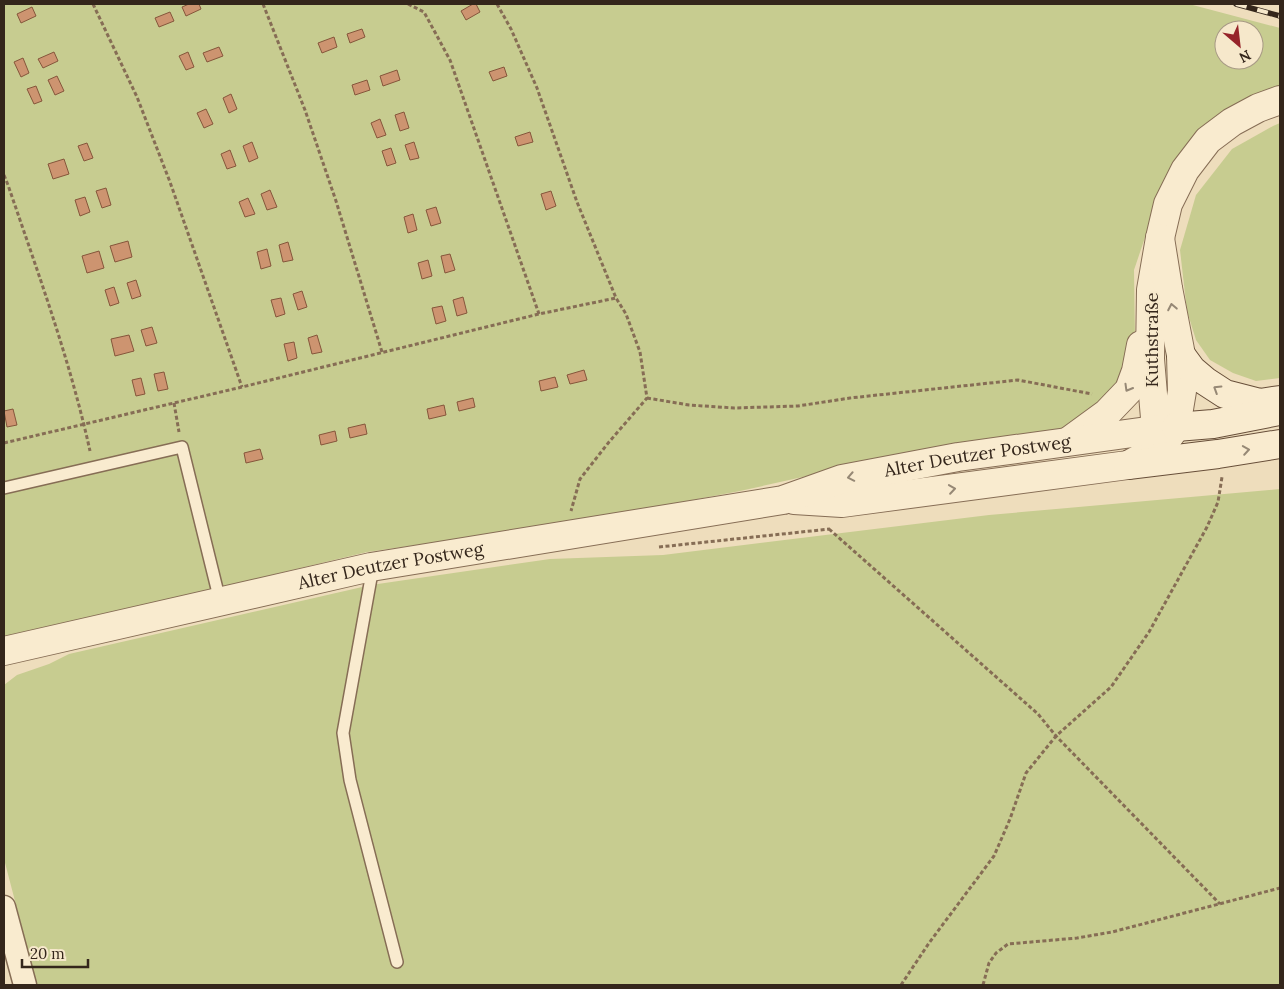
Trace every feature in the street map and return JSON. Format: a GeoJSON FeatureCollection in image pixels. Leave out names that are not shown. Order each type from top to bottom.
{"type":"FeatureCollection","features":[{"type":"Feature","properties":{"kind":"street","name":"Kuthstraße"},"geometry":{"type":"LineString","coordinates":[[1160,238],[1182,355],[1182,391],[1167,432],[1155,418],[1150,359],[1151,290],[1160,238],[1168,204],[1185,170],[1208,140],[1232,122],[1258,108],[1280,100]]}},
{"type":"Feature","properties":{"kind":"street"},"geometry":{"type":"LineString","coordinates":[[1067,442],[1108,413],[1129,390],[1136,371],[1151,290]]}},
{"type":"Feature","properties":{"kind":"street"},"geometry":{"type":"LineString","coordinates":[[1182,355],[1192,370],[1204,381],[1225,394],[1260,403],[1280,400]]}},
{"type":"Feature","properties":{"kind":"street","name":"Alter Deutzer Postweg"},"geometry":{"type":"LineString","coordinates":[[4,651],[371,567],[783,500],[842,479],[958,457],[1067,442],[1167,432],[1280,411]]}},
{"type":"Feature","properties":{"kind":"street"},"geometry":{"type":"LineString","coordinates":[[1128,465],[1161,447],[1167,432],[1218,467]]}},
{"type":"Feature","properties":{"kind":"street","name":"Alter Deutzer Postweg"},"geometry":{"type":"LineString","coordinates":[[783,500],[842,503],[1128,465],[1218,467],[1280,444]]}},
{"type":"Feature","properties":{"kind":"street"},"geometry":{"type":"LineString","coordinates":[[4,907],[25,985]]}},
{"type":"Feature","properties":{"kind":"lane"},"geometry":{"type":"LineString","coordinates":[[4,488],[182,448],[220,602]]}},
{"type":"Feature","properties":{"kind":"lane"},"geometry":{"type":"LineString","coordinates":[[371,567],[371,578],[342,733],[350,780],[397,962]]}},
{"type":"Feature","properties":{"kind":"path"},"geometry":{"type":"LineString","coordinates":[[93,4],[137,97],[170,182],[242,387]]}},
{"type":"Feature","properties":{"kind":"path"},"geometry":{"type":"LineString","coordinates":[[263,4],[305,110],[336,201],[382,352]]}},
{"type":"Feature","properties":{"kind":"path"},"geometry":{"type":"LineString","coordinates":[[408,4],[424,12],[450,60],[539,314]]}},
{"type":"Feature","properties":{"kind":"path"},"geometry":{"type":"LineString","coordinates":[[497,4],[511,29],[537,88],[577,202],[616,298],[626,314],[640,352],[646,398],[580,479],[569,518],[570,534]]}},
{"type":"Feature","properties":{"kind":"path"},"geometry":{"type":"LineString","coordinates":[[4,175],[51,308],[84,424],[94,467]]}},
{"type":"Feature","properties":{"kind":"path"},"geometry":{"type":"LineString","coordinates":[[4,443],[539,314],[616,298]]}},
{"type":"Feature","properties":{"kind":"path"},"geometry":{"type":"LineString","coordinates":[[646,398],[689,405],[734,408],[798,406],[850,398],[1018,380],[1120,400]]}},
{"type":"Feature","properties":{"kind":"path"},"geometry":{"type":"LineString","coordinates":[[174,403],[182,448]]}},
{"type":"Feature","properties":{"kind":"path"},"geometry":{"type":"LineString","coordinates":[[901,985],[929,943],[994,856],[1010,819],[1026,773],[1056,736],[1111,687],[1149,632],[1207,527],[1218,502],[1218,467]]}},
{"type":"Feature","properties":{"kind":"path"},"geometry":{"type":"LineString","coordinates":[[829,529],[1038,714],[1056,736],[1220,904]]}},
{"type":"Feature","properties":{"kind":"path"},"geometry":{"type":"LineString","coordinates":[[983,985],[990,963],[996,952],[1008,944],[1077,938],[1112,932],[1280,888]]}},
{"type":"Feature","properties":{"kind":"green space"},"geometry":{"type":"Polygon","coordinates":[[[4,4],[1189,4],[1250,20],[1214,20],[1214,70],[1264,70],[1264,24],[1280,28],[1280,87],[1270,89],[1234,105],[1199,131],[1158,199],[1134,270],[1135,340],[1128,377],[1098,414],[1057,433],[929,449],[740,491],[565,524],[367,552],[40,631],[4,636],[4,4]]]}},
{"type":"Feature","properties":{"kind":"green space"},"geometry":{"type":"Polygon","coordinates":[[[1280,123],[1280,378],[1256,381],[1233,373],[1210,360],[1196,340],[1187,311],[1180,250],[1196,195],[1232,149],[1280,123]]]}},
{"type":"Feature","properties":{"kind":"green space"},"geometry":{"type":"Polygon","coordinates":[[[1280,489],[1280,985],[37,985],[4,859],[4,685],[17,675],[49,664],[69,654],[371,585],[550,559],[663,555],[989,515],[1280,489]]]}},
{"type":"Feature","properties":{"kind":"building"},"geometry":{"type":"Polygon","coordinates":[[[189,4],[199,4],[201,9],[186,16],[182,7],[189,4]]]}},
{"type":"Feature","properties":{"kind":"building"},"geometry":{"type":"Polygon","coordinates":[[[476,4],[480,12],[466,20],[461,11],[476,4]]]}},
{"type":"Feature","properties":{"kind":"building"},"geometry":{"type":"Polygon","coordinates":[[[32,7],[36,16],[21,23],[17,14],[32,7]]]}},
{"type":"Feature","properties":{"kind":"building"},"geometry":{"type":"Polygon","coordinates":[[[170,12],[174,21],[159,27],[155,18],[170,12]]]}},
{"type":"Feature","properties":{"kind":"building"},"geometry":{"type":"Polygon","coordinates":[[[362,29],[365,37],[350,43],[347,34],[362,29]]]}},
{"type":"Feature","properties":{"kind":"building"},"geometry":{"type":"Polygon","coordinates":[[[334,37],[337,47],[322,53],[318,43],[334,37]]]}},
{"type":"Feature","properties":{"kind":"building"},"geometry":{"type":"Polygon","coordinates":[[[219,47],[223,56],[207,62],[203,53],[219,47]]]}},
{"type":"Feature","properties":{"kind":"building"},"geometry":{"type":"Polygon","coordinates":[[[54,52],[58,61],[43,68],[38,59],[54,52]]]}},
{"type":"Feature","properties":{"kind":"building"},"geometry":{"type":"Polygon","coordinates":[[[188,52],[194,67],[186,70],[179,56],[188,52]]]}},
{"type":"Feature","properties":{"kind":"building"},"geometry":{"type":"Polygon","coordinates":[[[23,58],[29,73],[21,77],[14,62],[23,58]]]}},
{"type":"Feature","properties":{"kind":"building"},"geometry":{"type":"Polygon","coordinates":[[[504,67],[507,76],[493,81],[489,72],[504,67]]]}},
{"type":"Feature","properties":{"kind":"building"},"geometry":{"type":"Polygon","coordinates":[[[397,70],[400,80],[383,86],[380,76],[397,70]]]}},
{"type":"Feature","properties":{"kind":"building"},"geometry":{"type":"Polygon","coordinates":[[[57,76],[64,91],[55,95],[48,80],[57,76]]]}},
{"type":"Feature","properties":{"kind":"building"},"geometry":{"type":"Polygon","coordinates":[[[367,80],[370,90],[355,95],[352,85],[367,80]]]}},
{"type":"Feature","properties":{"kind":"building"},"geometry":{"type":"Polygon","coordinates":[[[36,86],[42,101],[34,104],[27,89],[36,86]]]}},
{"type":"Feature","properties":{"kind":"building"},"geometry":{"type":"Polygon","coordinates":[[[231,94],[237,109],[229,113],[223,98],[231,94]]]}},
{"type":"Feature","properties":{"kind":"building"},"geometry":{"type":"Polygon","coordinates":[[[206,109],[213,124],[204,128],[197,113],[206,109]]]}},
{"type":"Feature","properties":{"kind":"building"},"geometry":{"type":"Polygon","coordinates":[[[404,112],[409,128],[400,131],[395,115],[404,112]]]}},
{"type":"Feature","properties":{"kind":"building"},"geometry":{"type":"Polygon","coordinates":[[[380,119],[386,135],[377,138],[371,123],[380,119]]]}},
{"type":"Feature","properties":{"kind":"building"},"geometry":{"type":"Polygon","coordinates":[[[530,132],[533,142],[518,146],[515,137],[530,132]]]}},
{"type":"Feature","properties":{"kind":"building"},"geometry":{"type":"Polygon","coordinates":[[[252,142],[258,158],[249,162],[243,146],[252,142]]]}},
{"type":"Feature","properties":{"kind":"building"},"geometry":{"type":"Polygon","coordinates":[[[414,142],[419,158],[410,160],[405,145],[414,142]]]}},
{"type":"Feature","properties":{"kind":"building"},"geometry":{"type":"Polygon","coordinates":[[[87,143],[93,158],[84,161],[78,146],[87,143]]]}},
{"type":"Feature","properties":{"kind":"building"},"geometry":{"type":"Polygon","coordinates":[[[391,148],[396,163],[387,166],[382,151],[391,148]]]}},
{"type":"Feature","properties":{"kind":"building"},"geometry":{"type":"Polygon","coordinates":[[[230,150],[236,166],[227,169],[221,154],[230,150]]]}},
{"type":"Feature","properties":{"kind":"building"},"geometry":{"type":"Polygon","coordinates":[[[64,159],[69,174],[53,179],[48,164],[64,159]]]}},
{"type":"Feature","properties":{"kind":"building"},"geometry":{"type":"Polygon","coordinates":[[[106,188],[111,205],[102,208],[96,191],[106,188]]]}},
{"type":"Feature","properties":{"kind":"building"},"geometry":{"type":"Polygon","coordinates":[[[270,190],[277,207],[267,210],[261,194],[270,190]]]}},
{"type":"Feature","properties":{"kind":"building"},"geometry":{"type":"Polygon","coordinates":[[[551,191],[556,206],[546,210],[541,194],[551,191]]]}},
{"type":"Feature","properties":{"kind":"building"},"geometry":{"type":"Polygon","coordinates":[[[85,197],[90,212],[80,216],[75,200],[85,197]]]}},
{"type":"Feature","properties":{"kind":"building"},"geometry":{"type":"Polygon","coordinates":[[[248,198],[255,214],[245,217],[239,202],[248,198]]]}},
{"type":"Feature","properties":{"kind":"building"},"geometry":{"type":"Polygon","coordinates":[[[436,207],[441,223],[431,226],[426,210],[436,207]]]}},
{"type":"Feature","properties":{"kind":"building"},"geometry":{"type":"Polygon","coordinates":[[[413,214],[417,230],[408,233],[404,217],[413,214]]]}},
{"type":"Feature","properties":{"kind":"building"},"geometry":{"type":"Polygon","coordinates":[[[128,241],[132,257],[115,262],[110,246],[128,241]]]}},
{"type":"Feature","properties":{"kind":"building"},"geometry":{"type":"Polygon","coordinates":[[[288,242],[293,260],[283,262],[279,245],[288,242]]]}},
{"type":"Feature","properties":{"kind":"building"},"geometry":{"type":"Polygon","coordinates":[[[267,249],[271,266],[261,269],[257,252],[267,249]]]}},
{"type":"Feature","properties":{"kind":"building"},"geometry":{"type":"Polygon","coordinates":[[[99,251],[104,268],[87,273],[82,256],[99,251]]]}},
{"type":"Feature","properties":{"kind":"building"},"geometry":{"type":"Polygon","coordinates":[[[450,254],[455,270],[445,273],[441,256],[450,254]]]}},
{"type":"Feature","properties":{"kind":"building"},"geometry":{"type":"Polygon","coordinates":[[[428,260],[432,276],[422,279],[418,263],[428,260]]]}},
{"type":"Feature","properties":{"kind":"building"},"geometry":{"type":"Polygon","coordinates":[[[136,280],[141,296],[132,299],[127,283],[136,280]]]}},
{"type":"Feature","properties":{"kind":"building"},"geometry":{"type":"Polygon","coordinates":[[[114,287],[119,303],[110,306],[105,290],[114,287]]]}},
{"type":"Feature","properties":{"kind":"building"},"geometry":{"type":"Polygon","coordinates":[[[302,291],[307,307],[298,310],[293,294],[302,291]]]}},
{"type":"Feature","properties":{"kind":"building"},"geometry":{"type":"Polygon","coordinates":[[[463,297],[467,313],[457,316],[453,300],[463,297]]]}},
{"type":"Feature","properties":{"kind":"building"},"geometry":{"type":"Polygon","coordinates":[[[281,298],[285,314],[276,317],[271,300],[281,298]]]}},
{"type":"Feature","properties":{"kind":"building"},"geometry":{"type":"Polygon","coordinates":[[[442,306],[446,321],[436,324],[432,308],[442,306]]]}},
{"type":"Feature","properties":{"kind":"building"},"geometry":{"type":"Polygon","coordinates":[[[152,327],[157,343],[146,346],[141,330],[152,327]]]}},
{"type":"Feature","properties":{"kind":"building"},"geometry":{"type":"Polygon","coordinates":[[[129,335],[134,351],[115,356],[111,339],[129,335]]]}},
{"type":"Feature","properties":{"kind":"building"},"geometry":{"type":"Polygon","coordinates":[[[317,335],[322,352],[312,354],[308,338],[317,335]]]}},
{"type":"Feature","properties":{"kind":"building"},"geometry":{"type":"Polygon","coordinates":[[[294,342],[297,358],[288,361],[284,344],[294,342]]]}},
{"type":"Feature","properties":{"kind":"building"},"geometry":{"type":"Polygon","coordinates":[[[584,370],[587,380],[570,384],[567,375],[584,370]]]}},
{"type":"Feature","properties":{"kind":"building"},"geometry":{"type":"Polygon","coordinates":[[[164,372],[168,389],[158,391],[154,374],[164,372]]]}},
{"type":"Feature","properties":{"kind":"building"},"geometry":{"type":"Polygon","coordinates":[[[555,377],[558,387],[541,391],[539,381],[555,377]]]}},
{"type":"Feature","properties":{"kind":"building"},"geometry":{"type":"Polygon","coordinates":[[[141,378],[145,394],[136,396],[132,380],[141,378]]]}},
{"type":"Feature","properties":{"kind":"building"},"geometry":{"type":"Polygon","coordinates":[[[473,398],[475,407],[459,411],[457,402],[473,398]]]}},
{"type":"Feature","properties":{"kind":"building"},"geometry":{"type":"Polygon","coordinates":[[[444,405],[446,415],[429,419],[427,409],[444,405]]]}},
{"type":"Feature","properties":{"kind":"building"},"geometry":{"type":"Polygon","coordinates":[[[13,409],[17,425],[7,427],[4,411],[13,409]]]}},
{"type":"Feature","properties":{"kind":"building"},"geometry":{"type":"Polygon","coordinates":[[[365,424],[367,434],[350,438],[348,428],[365,424]]]}},
{"type":"Feature","properties":{"kind":"building"},"geometry":{"type":"Polygon","coordinates":[[[335,431],[337,441],[321,445],[319,435],[335,431]]]}},
{"type":"Feature","properties":{"kind":"building"},"geometry":{"type":"Polygon","coordinates":[[[260,449],[263,459],[246,463],[244,453],[260,449]]]}},
{"type":"Feature","properties":{"kind":"railway"},"geometry":{"type":"LineString","coordinates":[[1236,4],[1280,16]]}}]}
